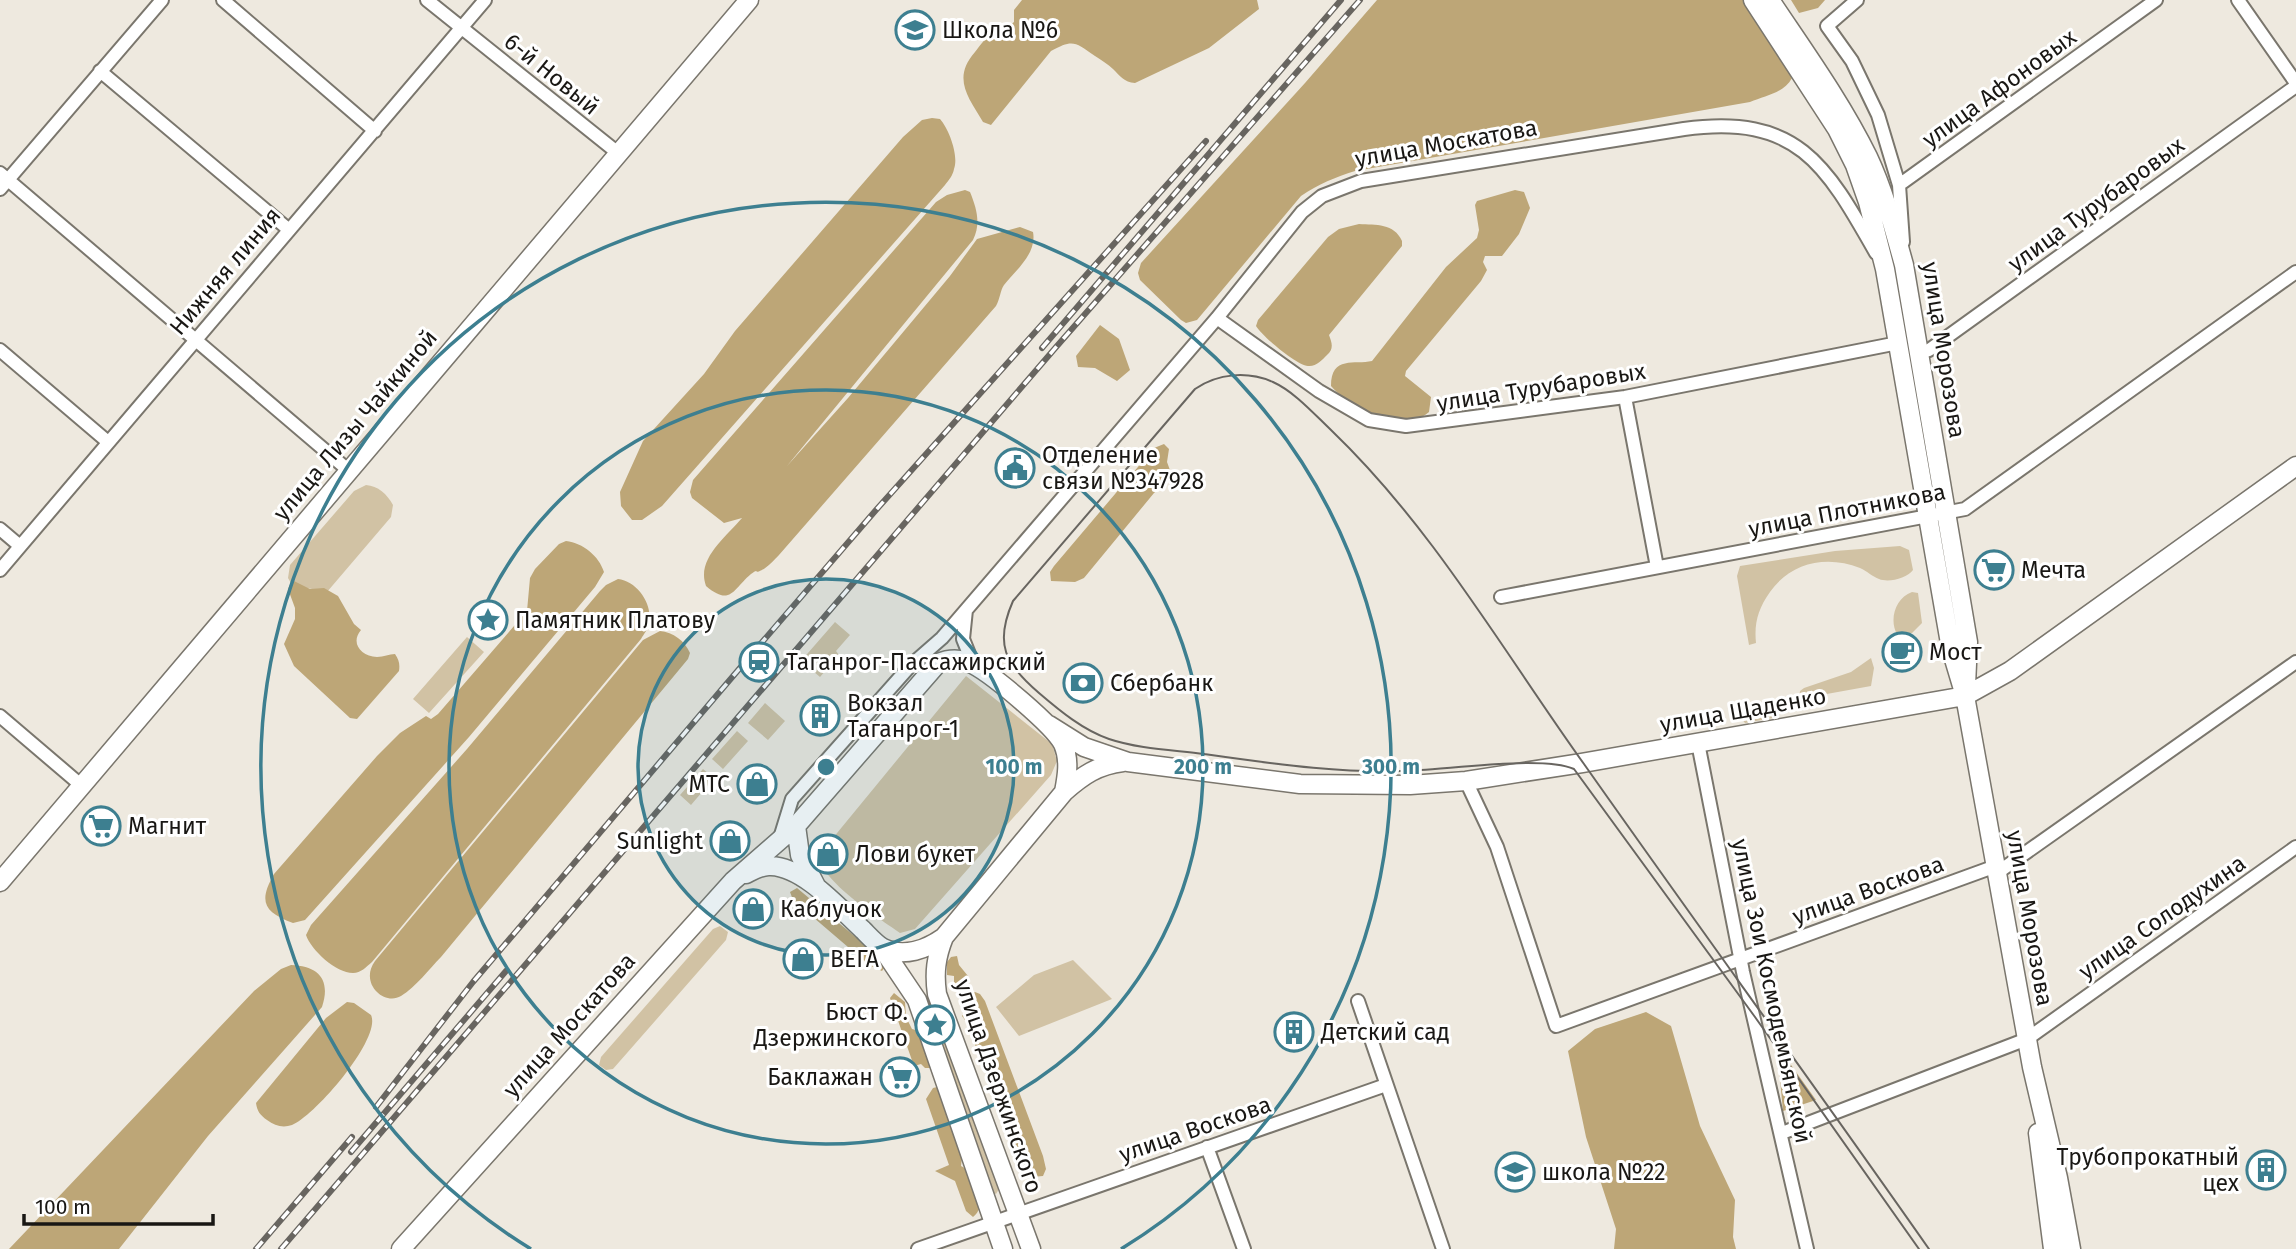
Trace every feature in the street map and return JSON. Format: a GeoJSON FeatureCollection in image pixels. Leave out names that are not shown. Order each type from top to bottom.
{"type":"FeatureCollection","features":[{"type":"Feature","properties":{"kind":"main road","name":"улица Лизы Чайкиной"},"geometry":{"type":"LineString","coordinates":[[0,883],[748,0]]}},
{"type":"Feature","properties":{"kind":"main road","name":"улица Морозова"},"geometry":{"type":"LineString","coordinates":[[1754,0],[1837,129],[1856,164],[1868,202],[1885,269],[1951,649],[1965,696],[2032,1067],[2058,1178],[2071,1249]]}},
{"type":"Feature","properties":{"kind":"main road"},"geometry":{"type":"LineString","coordinates":[[1770,0],[1844,113],[1863,148],[1905,265]]}},
{"type":"Feature","properties":{"kind":"main road","name":"улица Морозова"},"geometry":{"type":"LineString","coordinates":[[1905,265],[1968,642],[1965,696]]}},
{"type":"Feature","properties":{"kind":"main road","name":"улица Щаденко"},"geometry":{"type":"LineString","coordinates":[[973,664],[1049,725],[1084,747],[1128,761],[1338,786],[1466,782],[1965,696],[2010,671],[2296,466]]}},
{"type":"Feature","properties":{"kind":"main road"},"geometry":{"type":"LineString","coordinates":[[938,663],[949,659],[973,664]]}},
{"type":"Feature","properties":{"kind":"main road","name":"улица Москатова"},"geometry":{"type":"LineString","coordinates":[[401,1249],[733,880],[796,826],[938,663]]}},
{"type":"Feature","properties":{"kind":"main road"},"geometry":{"type":"LineString","coordinates":[[1049,725],[1062,741],[1068,765],[1064,792]]}},
{"type":"Feature","properties":{"kind":"main road","name":"улица Щаденко"},"geometry":{"type":"LineString","coordinates":[[944,937],[1064,792],[1091,771],[1106,764],[1128,761]]}},
{"type":"Feature","properties":{"kind":"main road"},"geometry":{"type":"LineString","coordinates":[[796,826],[800,855],[816,886]]}},
{"type":"Feature","properties":{"kind":"main road"},"geometry":{"type":"LineString","coordinates":[[733,880],[758,868],[775,866],[816,886],[882,948],[917,1000],[1003,1249]]}},
{"type":"Feature","properties":{"kind":"main road"},"geometry":{"type":"LineString","coordinates":[[882,948],[904,952],[919,951],[944,937]]}},
{"type":"Feature","properties":{"kind":"main road","name":"улица Дзержинского"},"geometry":{"type":"LineString","coordinates":[[944,937],[935,968],[937,994],[1031,1249]]}},
{"type":"Feature","properties":{"kind":"main road","name":"улица Морозова"},"geometry":{"type":"LineString","coordinates":[[2032,1067],[2042,1172],[2053,1249]]}},
{"type":"Feature","properties":{"kind":"street"},"geometry":{"type":"LineString","coordinates":[[162,0],[3,180],[348,470]]}},
{"type":"Feature","properties":{"kind":"street"},"geometry":{"type":"LineString","coordinates":[[223,0],[375,131]]}},
{"type":"Feature","properties":{"kind":"street","name":"6-й Новый"},"geometry":{"type":"LineString","coordinates":[[427,0],[618,153]]}},
{"type":"Feature","properties":{"kind":"street","name":"Нижняя линия"},"geometry":{"type":"LineString","coordinates":[[0,570],[485,0]]}},
{"type":"Feature","properties":{"kind":"street","name":"улица Морозова"},"geometry":{"type":"LineString","coordinates":[[1857,0],[1827,26],[1852,61],[1878,115],[1899,185],[1905,265]]}},
{"type":"Feature","properties":{"kind":"street","name":"улица Афоновых"},"geometry":{"type":"LineString","coordinates":[[1899,185],[2157,0]]}},
{"type":"Feature","properties":{"kind":"street"},"geometry":{"type":"LineString","coordinates":[[2238,0],[2296,85]]}},
{"type":"Feature","properties":{"kind":"street"},"geometry":{"type":"LineString","coordinates":[[100,71],[288,229]]}},
{"type":"Feature","properties":{"kind":"street","name":"улица Турубаровых"},"geometry":{"type":"LineString","coordinates":[[1919,353],[1929,350],[2296,85]]}},
{"type":"Feature","properties":{"kind":"street","name":"улица Москатова"},"geometry":{"type":"LineString","coordinates":[[779,839],[792,799],[910,666],[942,638],[1217,318],[1302,212],[1322,196],[1361,181],[1715,125],[1764,130],[1795,145],[1827,175],[1842,194],[1885,269]]}},
{"type":"Feature","properties":{"kind":"street","name":"улица Плотникова"},"geometry":{"type":"LineString","coordinates":[[1501,597],[1965,509],[2296,272]]}},
{"type":"Feature","properties":{"kind":"street","name":"улица Турубаровых"},"geometry":{"type":"LineString","coordinates":[[1217,318],[1319,391],[1369,420],[1389,425],[1428,425],[1625,397],[1898,343]]}},
{"type":"Feature","properties":{"kind":"street"},"geometry":{"type":"LineString","coordinates":[[0,350],[108,442]]}},
{"type":"Feature","properties":{"kind":"street"},"geometry":{"type":"LineString","coordinates":[[1625,397],[1657,566]]}},
{"type":"Feature","properties":{"kind":"street"},"geometry":{"type":"LineString","coordinates":[[0,529],[20,546]]}},
{"type":"Feature","properties":{"kind":"street"},"geometry":{"type":"LineString","coordinates":[[966,609],[963,639],[973,664]]}},
{"type":"Feature","properties":{"kind":"street"},"geometry":{"type":"LineString","coordinates":[[938,663],[942,638]]}},
{"type":"Feature","properties":{"kind":"street","name":"улица Воскова"},"geometry":{"type":"LineString","coordinates":[[1466,782],[1497,848],[1556,1026],[1996,869],[2296,662]]}},
{"type":"Feature","properties":{"kind":"street"},"geometry":{"type":"LineString","coordinates":[[0,716],[82,786]]}},
{"type":"Feature","properties":{"kind":"street","name":"улица Зои Космодемьянской"},"geometry":{"type":"LineString","coordinates":[[1698,743],[1741,959],[1807,1249]]}},
{"type":"Feature","properties":{"kind":"street"},"geometry":{"type":"LineString","coordinates":[[792,799],[796,826]]}},
{"type":"Feature","properties":{"kind":"street","name":"улица Солодухина"},"geometry":{"type":"LineString","coordinates":[[1782,1133],[2027,1039],[2296,847]]}},
{"type":"Feature","properties":{"kind":"street"},"geometry":{"type":"LineString","coordinates":[[1358,1001],[1443,1249]]}},
{"type":"Feature","properties":{"kind":"street","name":"улица Воскова"},"geometry":{"type":"LineString","coordinates":[[993,1222],[1386,1085]]}},
{"type":"Feature","properties":{"kind":"street"},"geometry":{"type":"LineString","coordinates":[[1207,1147],[1244,1249]]}},
{"type":"Feature","properties":{"kind":"street"},"geometry":{"type":"LineString","coordinates":[[918,1249],[993,1222]]}},
{"type":"Feature","properties":{"kind":"shaded area"},"geometry":{"type":"Polygon","coordinates":[[[1022,0],[1257,0],[1259,9],[1209,48],[1135,83],[1125,80],[1078,45],[1058,47],[1051,51],[991,125],[983,122],[968,96],[963,79],[964,70],[986,39],[1014,22],[1014,10],[1022,0]]]}},
{"type":"Feature","properties":{"kind":"shaded area"},"geometry":{"type":"Polygon","coordinates":[[[1377,0],[1744,0],[1792,78],[1779,91],[1750,102],[1355,171],[1334,178],[1301,196],[1197,320],[1186,323],[1181,320],[1140,280],[1138,273],[1141,263],[1377,0]]]}},
{"type":"Feature","properties":{"kind":"shaded area"},"geometry":{"type":"Polygon","coordinates":[[[1791,0],[1825,0],[1818,8],[1799,13],[1791,0]]]}},
{"type":"Feature","properties":{"kind":"shaded area"},"geometry":{"type":"Polygon","coordinates":[[[940,119],[943,123],[954,150],[955,164],[948,181],[662,506],[642,520],[632,520],[621,506],[620,492],[643,441],[704,374],[735,331],[903,137],[922,120],[940,119]]]}},
{"type":"Feature","properties":{"kind":"shaded area"},"geometry":{"type":"Polygon","coordinates":[[[965,190],[970,192],[977,216],[973,240],[787,466],[848,398],[950,276],[977,239],[1020,227],[1033,232],[1029,254],[1004,285],[996,306],[779,555],[764,569],[751,574],[731,594],[721,595],[714,592],[706,586],[705,567],[714,549],[742,518],[724,523],[692,498],[690,492],[693,480],[936,202],[947,195],[965,190]]]}},
{"type":"Feature","properties":{"kind":"shaded area"},"geometry":{"type":"Polygon","coordinates":[[[1515,190],[1524,192],[1530,208],[1519,234],[1502,256],[1485,256],[1483,262],[1487,270],[1481,281],[1406,371],[1405,376],[1431,397],[1429,412],[1404,422],[1390,421],[1351,404],[1331,386],[1335,370],[1345,363],[1372,361],[1446,267],[1477,238],[1477,201],[1515,190]]]}},
{"type":"Feature","properties":{"kind":"shaded area"},"geometry":{"type":"Polygon","coordinates":[[[1359,224],[1389,228],[1399,235],[1402,246],[1329,335],[1332,346],[1329,353],[1321,361],[1308,366],[1288,356],[1265,336],[1256,326],[1258,320],[1328,237],[1339,229],[1359,224]]]}},
{"type":"Feature","properties":{"kind":"shaded area"},"geometry":{"type":"Polygon","coordinates":[[[1899,273],[1938,502],[1931,503],[1892,275],[1899,273]]]}},
{"type":"Feature","properties":{"kind":"shaded area"},"geometry":{"type":"Polygon","coordinates":[[[1100,325],[1119,339],[1130,370],[1117,381],[1095,368],[1078,367],[1076,356],[1100,325]]]}},
{"type":"Feature","properties":{"kind":"shaded area"},"geometry":{"type":"Polygon","coordinates":[[[1164,444],[1169,449],[1167,462],[1171,473],[1166,482],[1084,578],[1075,582],[1051,581],[1050,572],[1054,566],[1154,448],[1164,444]]]}},
{"type":"Feature","properties":{"kind":"shaded area"},"geometry":{"type":"Polygon","coordinates":[[[366,485],[382,491],[388,497],[393,505],[391,517],[327,592],[292,585],[288,578],[290,565],[354,491],[366,485]]]}},
{"type":"Feature","properties":{"kind":"shaded area"},"geometry":{"type":"Polygon","coordinates":[[[566,541],[584,547],[598,561],[604,572],[595,587],[469,737],[305,920],[293,923],[276,915],[270,910],[265,899],[274,874],[400,733],[426,716],[431,719],[438,714],[527,611],[530,578],[535,569],[559,544],[566,541]]]}},
{"type":"Feature","properties":{"kind":"shaded area"},"geometry":{"type":"Polygon","coordinates":[[[1900,546],[1909,550],[1913,570],[1898,579],[1879,579],[1860,568],[1835,562],[1810,564],[1788,574],[1762,604],[1756,623],[1756,643],[1749,645],[1737,576],[1740,566],[1835,551],[1900,546]]]}},
{"type":"Feature","properties":{"kind":"shaded area"},"geometry":{"type":"Polygon","coordinates":[[[618,579],[637,589],[649,608],[649,623],[641,639],[372,962],[361,971],[353,973],[332,965],[309,941],[306,935],[311,925],[467,749],[600,591],[618,579]]]}},
{"type":"Feature","properties":{"kind":"shaded area"},"geometry":{"type":"Polygon","coordinates":[[[292,580],[310,589],[324,588],[338,596],[354,624],[361,630],[357,644],[366,654],[377,657],[395,654],[397,658],[399,671],[357,719],[350,718],[294,666],[284,644],[295,619],[295,608],[288,589],[292,580]]]}},
{"type":"Feature","properties":{"kind":"shaded area"},"geometry":{"type":"Polygon","coordinates":[[[1912,592],[1918,593],[1922,623],[1912,633],[1897,634],[1895,610],[1901,599],[1912,592]]]}},
{"type":"Feature","properties":{"kind":"shaded area"},"geometry":{"type":"Polygon","coordinates":[[[835,622],[850,635],[836,651],[839,655],[820,677],[801,661],[835,622]]]}},
{"type":"Feature","properties":{"kind":"shaded area"},"geometry":{"type":"Polygon","coordinates":[[[660,631],[674,635],[682,641],[690,653],[688,659],[441,957],[401,996],[388,998],[381,995],[370,977],[375,961],[643,640],[660,631]]]}},
{"type":"Feature","properties":{"kind":"shaded area"},"geometry":{"type":"Polygon","coordinates":[[[467,637],[484,652],[429,713],[413,699],[467,637]]]}},
{"type":"Feature","properties":{"kind":"shaded area"},"geometry":{"type":"Polygon","coordinates":[[[1871,658],[1874,668],[1871,686],[1799,699],[1800,691],[1804,688],[1851,672],[1871,658]]]}},
{"type":"Feature","properties":{"kind":"shaded area"},"geometry":{"type":"Polygon","coordinates":[[[966,676],[1052,744],[1057,761],[1051,775],[915,929],[900,933],[839,887],[821,865],[819,855],[966,676]]]}},
{"type":"Feature","properties":{"kind":"shaded area"},"geometry":{"type":"Polygon","coordinates":[[[765,703],[785,721],[768,740],[748,723],[765,703]]]}},
{"type":"Feature","properties":{"kind":"shaded area"},"geometry":{"type":"Polygon","coordinates":[[[1778,712],[1773,718],[1745,723],[1741,718],[1778,712]]]}},
{"type":"Feature","properties":{"kind":"shaded area"},"geometry":{"type":"Polygon","coordinates":[[[737,731],[748,741],[723,769],[712,759],[737,731]]]}},
{"type":"Feature","properties":{"kind":"shaded area"},"geometry":{"type":"Polygon","coordinates":[[[703,769],[714,778],[691,805],[680,795],[703,769]]]}},
{"type":"Feature","properties":{"kind":"shaded area"},"geometry":{"type":"Polygon","coordinates":[[[797,888],[876,954],[884,968],[882,971],[869,965],[793,900],[790,892],[797,888]]]}},
{"type":"Feature","properties":{"kind":"shaded area"},"geometry":{"type":"Polygon","coordinates":[[[720,926],[728,932],[726,940],[613,1069],[606,1070],[599,1065],[601,1057],[713,929],[720,926]]]}},
{"type":"Feature","properties":{"kind":"shaded area"},"geometry":{"type":"Polygon","coordinates":[[[957,956],[959,965],[968,976],[958,985],[954,982],[954,976],[947,975],[947,962],[951,957],[957,956]]]}},
{"type":"Feature","properties":{"kind":"shaded area"},"geometry":{"type":"Polygon","coordinates":[[[1073,960],[1112,999],[1019,1036],[996,1007],[1034,975],[1073,960]]]}},
{"type":"Feature","properties":{"kind":"shaded area"},"geometry":{"type":"Polygon","coordinates":[[[291,965],[309,968],[320,976],[325,989],[322,1007],[208,1136],[119,1249],[9,1249],[254,991],[281,969],[291,965]]]}},
{"type":"Feature","properties":{"kind":"shaded area"},"geometry":{"type":"Polygon","coordinates":[[[975,992],[985,1001],[1043,1156],[1046,1169],[1043,1176],[1028,1174],[1018,1162],[970,1031],[974,1024],[962,1016],[967,1010],[961,1001],[975,992]]]}},
{"type":"Feature","properties":{"kind":"shaded area"},"geometry":{"type":"Polygon","coordinates":[[[894,993],[905,1002],[906,1017],[912,1029],[923,1032],[934,1064],[930,1068],[921,1064],[914,1066],[890,998],[894,993]]]}},
{"type":"Feature","properties":{"kind":"shaded area"},"geometry":{"type":"Polygon","coordinates":[[[347,1002],[354,1003],[371,1015],[372,1026],[357,1058],[330,1092],[302,1119],[285,1126],[270,1122],[259,1113],[256,1103],[326,1018],[347,1002]]]}},
{"type":"Feature","properties":{"kind":"shaded area"},"geometry":{"type":"Polygon","coordinates":[[[1646,1012],[1671,1026],[1700,1126],[1735,1200],[1733,1237],[1736,1249],[1614,1249],[1616,1229],[1586,1137],[1568,1051],[1595,1029],[1646,1012]]]}},
{"type":"Feature","properties":{"kind":"shaded area"},"geometry":{"type":"Polygon","coordinates":[[[941,1027],[999,1189],[996,1194],[991,1192],[933,1030],[941,1027]]]}},
{"type":"Feature","properties":{"kind":"shaded area"},"geometry":{"type":"Polygon","coordinates":[[[1784,1055],[1816,1100],[1783,1111],[1778,1058],[1784,1055]]]}},
{"type":"Feature","properties":{"kind":"shaded area"},"geometry":{"type":"Polygon","coordinates":[[[937,1087],[944,1097],[963,1149],[961,1166],[968,1170],[980,1201],[973,1217],[966,1211],[955,1181],[935,1171],[949,1165],[926,1099],[933,1088],[937,1087]]]}},
{"type":"Feature","properties":{"kind":"tram line"},"geometry":{"type":"LineString","coordinates":[[1919,1249],[1755,1017],[1574,769],[1560,765],[1522,763],[1421,770],[1340,770],[1144,747],[1109,739],[1081,725],[1047,700],[1018,672],[1006,652],[1004,641],[1004,629],[1013,601],[1195,389],[1213,380],[1233,375],[1263,378],[1281,386],[1332,431],[1403,508],[1435,549],[1584,764],[1929,1249]]}},
{"type":"Feature","properties":{"kind":"railway"},"geometry":{"type":"LineString","coordinates":[[1042,348],[1341,0]]}},
{"type":"Feature","properties":{"kind":"railway"},"geometry":{"type":"LineString","coordinates":[[281,1249],[1057,346],[1360,0]]}},
{"type":"Feature","properties":{"kind":"railway"},"geometry":{"type":"LineString","coordinates":[[376,1107],[473,982],[751,655],[876,510],[1206,141]]}},
{"type":"Feature","properties":{"kind":"railway"},"geometry":{"type":"LineString","coordinates":[[351,1152],[506,971]]}},
{"type":"Feature","properties":{"kind":"railway"},"geometry":{"type":"LineString","coordinates":[[256,1249],[352,1137]]}},
{"type":"Feature","properties":{"kind":"place","name":"Школа №6"},"geometry":{"type":"Point","coordinates":[915,30]}},
{"type":"Feature","properties":{"kind":"place","name":"Отделение связи №347928"},"geometry":{"type":"Point","coordinates":[1015,468]}},
{"type":"Feature","properties":{"kind":"place","name":"Мечта"},"geometry":{"type":"Point","coordinates":[1994,570]}},
{"type":"Feature","properties":{"kind":"place","name":"Памятник Платову"},"geometry":{"type":"Point","coordinates":[488,620]}},
{"type":"Feature","properties":{"kind":"place","name":"Мост"},"geometry":{"type":"Point","coordinates":[1902,652]}},
{"type":"Feature","properties":{"kind":"place","name":"Таганрог-Пассажирский"},"geometry":{"type":"Point","coordinates":[759,662]}},
{"type":"Feature","properties":{"kind":"place","name":"Сбербанк"},"geometry":{"type":"Point","coordinates":[1083,683]}},
{"type":"Feature","properties":{"kind":"place","name":"Вокзал Таганрог-1"},"geometry":{"type":"Point","coordinates":[820,716]}},
{"type":"Feature","properties":{"kind":"place","name":"МТС"},"geometry":{"type":"Point","coordinates":[757,784]}},
{"type":"Feature","properties":{"kind":"place","name":"Магнит"},"geometry":{"type":"Point","coordinates":[101,826]}},
{"type":"Feature","properties":{"kind":"place","name":"Sunlight"},"geometry":{"type":"Point","coordinates":[730,841]}},
{"type":"Feature","properties":{"kind":"place","name":"Лови букет"},"geometry":{"type":"Point","coordinates":[828,854]}},
{"type":"Feature","properties":{"kind":"place","name":"Каблучок"},"geometry":{"type":"Point","coordinates":[753,909]}},
{"type":"Feature","properties":{"kind":"place","name":"ВЕГА"},"geometry":{"type":"Point","coordinates":[803,959]}},
{"type":"Feature","properties":{"kind":"place","name":"Бюст Ф. Дзержинского"},"geometry":{"type":"Point","coordinates":[935,1025]}},
{"type":"Feature","properties":{"kind":"place","name":"Детский сад"},"geometry":{"type":"Point","coordinates":[1294,1032]}},
{"type":"Feature","properties":{"kind":"place","name":"Баклажан"},"geometry":{"type":"Point","coordinates":[900,1077]}},
{"type":"Feature","properties":{"kind":"place","name":"Трубопрокатный цех"},"geometry":{"type":"Point","coordinates":[2266,1170]}},
{"type":"Feature","properties":{"kind":"place","name":"школа №22"},"geometry":{"type":"Point","coordinates":[1515,1172]}}]}
